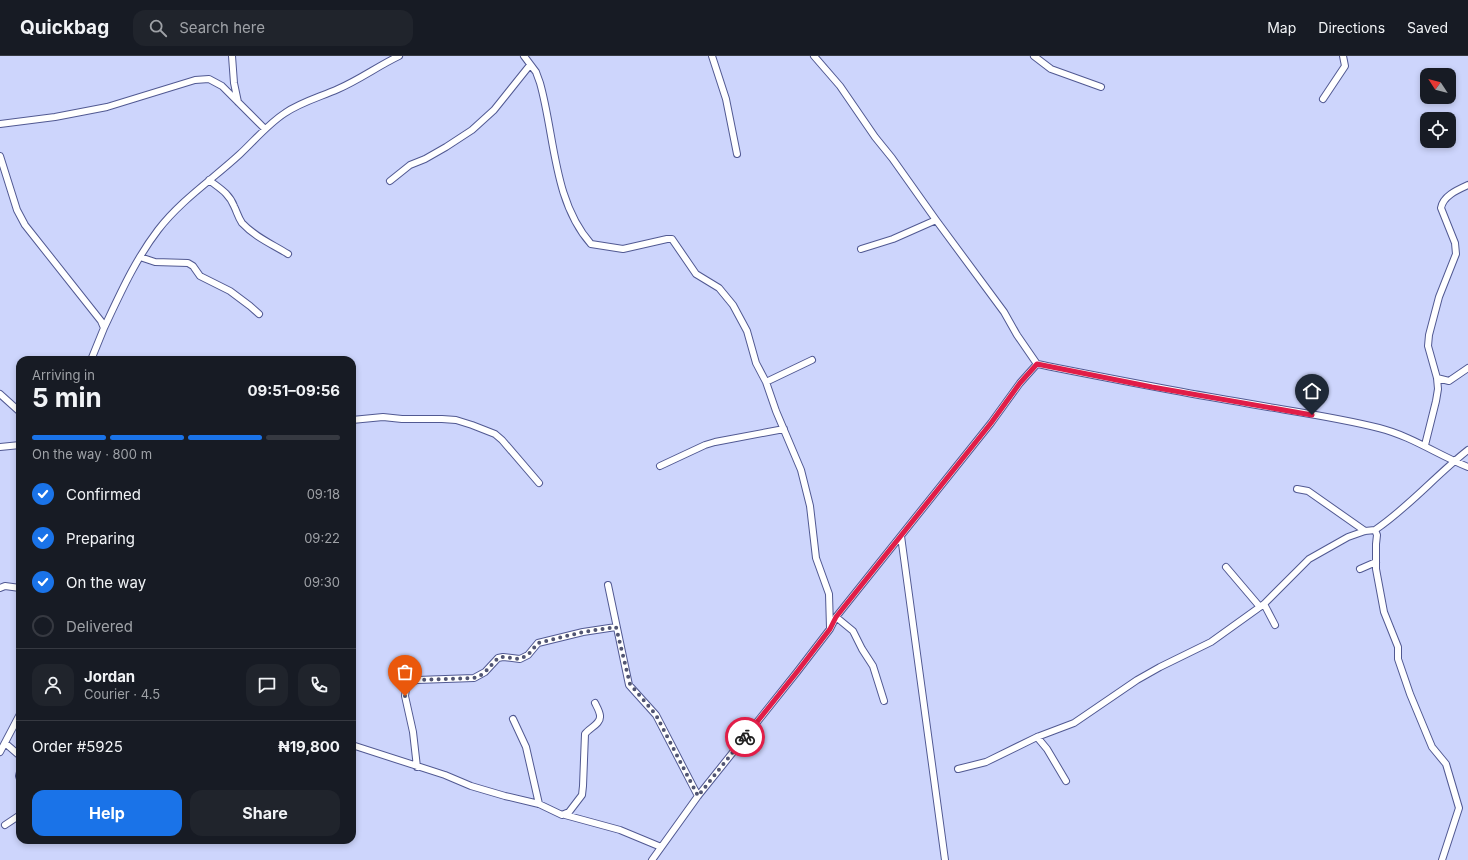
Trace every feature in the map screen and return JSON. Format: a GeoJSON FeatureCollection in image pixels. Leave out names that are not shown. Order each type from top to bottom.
{"type":"FeatureCollection","features":[{"type":"Feature","properties":{"kind":"street"},"geometry":{"type":"LineString","coordinates":[[232,56],[234,83],[239,104]]}},
{"type":"Feature","properties":{"kind":"street"},"geometry":{"type":"LineString","coordinates":[[93,356],[119,296],[140,257],[159,229],[208,180],[240,154],[265,129],[285,113],[304,102],[338,89],[399,56]]}},
{"type":"Feature","properties":{"kind":"street"},"geometry":{"type":"LineString","coordinates":[[524,56],[536,72],[544,97],[551,129],[553,148],[565,198],[576,223],[586,238],[595,246],[623,249],[667,238],[672,239],[696,274],[719,288],[733,305],[747,331],[756,363],[766,382],[801,470],[810,506],[816,558],[829,594],[830,629]]}},
{"type":"Feature","properties":{"kind":"street"},"geometry":{"type":"LineString","coordinates":[[712,56],[726,99],[736,154]]}},
{"type":"Feature","properties":{"kind":"street"},"geometry":{"type":"LineString","coordinates":[[814,56],[840,86],[875,137],[892,158],[1004,312],[1017,335],[1037,364],[1152,387],[1381,428],[1425,445],[1468,467]]}},
{"type":"Feature","properties":{"kind":"street"},"geometry":{"type":"LineString","coordinates":[[1034,56],[1051,69],[1101,87]]}},
{"type":"Feature","properties":{"kind":"street"},"geometry":{"type":"LineString","coordinates":[[1324,99],[1345,66],[1344,56]]}},
{"type":"Feature","properties":{"kind":"street"},"geometry":{"type":"LineString","coordinates":[[390,181],[410,165],[425,159],[472,130],[494,110],[530,65]]}},
{"type":"Feature","properties":{"kind":"street"},"geometry":{"type":"LineString","coordinates":[[0,124],[55,117],[107,107],[195,80],[209,79],[222,86],[265,129]]}},
{"type":"Feature","properties":{"kind":"street"},"geometry":{"type":"LineString","coordinates":[[0,156],[17,210],[25,225],[101,321],[104,328]]}},
{"type":"Feature","properties":{"kind":"street"},"geometry":{"type":"LineString","coordinates":[[208,180],[229,196],[237,216],[243,224],[254,234],[288,254]]}},
{"type":"Feature","properties":{"kind":"street"},"geometry":{"type":"LineString","coordinates":[[1425,445],[1438,389],[1437,378],[1428,346],[1429,335],[1439,297],[1456,254],[1455,243],[1440,208],[1448,196],[1468,185]]}},
{"type":"Feature","properties":{"kind":"street"},"geometry":{"type":"LineString","coordinates":[[861,249],[893,238],[936,220]]}},
{"type":"Feature","properties":{"kind":"street"},"geometry":{"type":"LineString","coordinates":[[140,257],[155,262],[188,263],[193,266],[198,274],[230,291],[259,314]]}},
{"type":"Feature","properties":{"kind":"street"},"geometry":{"type":"LineString","coordinates":[[766,382],[812,360]]}},
{"type":"Feature","properties":{"kind":"street"},"geometry":{"type":"LineString","coordinates":[[652,860],[698,796],[770,707],[830,629],[836,617],[991,423],[1020,383],[1037,364]]}},
{"type":"Feature","properties":{"kind":"street"},"geometry":{"type":"LineString","coordinates":[[1437,378],[1449,381],[1468,368]]}},
{"type":"Feature","properties":{"kind":"street"},"geometry":{"type":"LineString","coordinates":[[0,394],[16,408]]}},
{"type":"Feature","properties":{"kind":"street"},"geometry":{"type":"LineString","coordinates":[[356,420],[384,417],[402,419],[442,419],[456,420],[472,425],[495,434],[540,483]]}},
{"type":"Feature","properties":{"kind":"street"},"geometry":{"type":"LineString","coordinates":[[660,466],[710,444],[784,428]]}},
{"type":"Feature","properties":{"kind":"street"},"geometry":{"type":"LineString","coordinates":[[0,447],[16,445]]}},
{"type":"Feature","properties":{"kind":"street"},"geometry":{"type":"LineString","coordinates":[[958,769],[986,762],[1037,737],[1074,723],[1137,680],[1160,667],[1212,642],[1262,606],[1309,559],[1348,537],[1365,531],[1375,530],[1399,512],[1468,450]]}},
{"type":"Feature","properties":{"kind":"street"},"geometry":{"type":"LineString","coordinates":[[1297,489],[1308,491],[1365,531]]}},
{"type":"Feature","properties":{"kind":"street"},"geometry":{"type":"LineString","coordinates":[[1375,530],[1377,535],[1376,562],[1380,596],[1384,612],[1398,647],[1398,659],[1410,694],[1432,747],[1446,764],[1458,801],[1459,808],[1442,860]]}},
{"type":"Feature","properties":{"kind":"street"},"geometry":{"type":"LineString","coordinates":[[901,536],[945,860]]}},
{"type":"Feature","properties":{"kind":"street"},"geometry":{"type":"LineString","coordinates":[[1360,569],[1376,562]]}},
{"type":"Feature","properties":{"kind":"street"},"geometry":{"type":"LineString","coordinates":[[1226,567],[1262,606],[1275,625]]}},
{"type":"Feature","properties":{"kind":"street"},"geometry":{"type":"LineString","coordinates":[[608,585],[616,627],[630,684],[656,715],[698,796]]}},
{"type":"Feature","properties":{"kind":"street"},"geometry":{"type":"LineString","coordinates":[[0,588],[5,586],[16,587]]}},
{"type":"Feature","properties":{"kind":"street"},"geometry":{"type":"LineString","coordinates":[[836,617],[853,631],[873,666],[884,701]]}},
{"type":"Feature","properties":{"kind":"street"},"geometry":{"type":"LineString","coordinates":[[417,767],[413,732],[405,696],[409,683],[417,680],[474,678],[485,672],[498,658],[503,657],[520,659],[528,655],[538,643],[583,632],[616,627]]}},
{"type":"Feature","properties":{"kind":"street"},"geometry":{"type":"LineString","coordinates":[[565,815],[582,795],[585,734],[599,721],[601,717],[595,703]]}},
{"type":"Feature","properties":{"kind":"street"},"geometry":{"type":"LineString","coordinates":[[513,719],[526,747],[539,804]]}},
{"type":"Feature","properties":{"kind":"street"},"geometry":{"type":"LineString","coordinates":[[0,752],[16,722]]}},
{"type":"Feature","properties":{"kind":"street"},"geometry":{"type":"LineString","coordinates":[[1037,737],[1066,781]]}},
{"type":"Feature","properties":{"kind":"street"},"geometry":{"type":"LineString","coordinates":[[5,743],[16,753]]}},
{"type":"Feature","properties":{"kind":"street"},"geometry":{"type":"LineString","coordinates":[[356,746],[445,775],[472,786],[539,804],[562,815],[620,830],[661,847]]}},
{"type":"Feature","properties":{"kind":"street"},"geometry":{"type":"LineString","coordinates":[[5,825],[16,818]]}},
{"type":"Feature","properties":{"kind":"way so far"},"geometry":{"type":"LineString","coordinates":[[405,696],[409,683],[417,680],[474,678],[485,672],[498,658],[503,657],[520,659],[528,655],[538,643],[546,640],[616,627],[626,674],[630,684],[636,694],[656,715],[698,796],[745,737]]}},
{"type":"Feature","properties":{"kind":"route"},"geometry":{"type":"LineString","coordinates":[[745,737],[830,629],[836,617],[991,423],[1020,383],[1037,364],[1152,387],[1312,415]]}}]}
